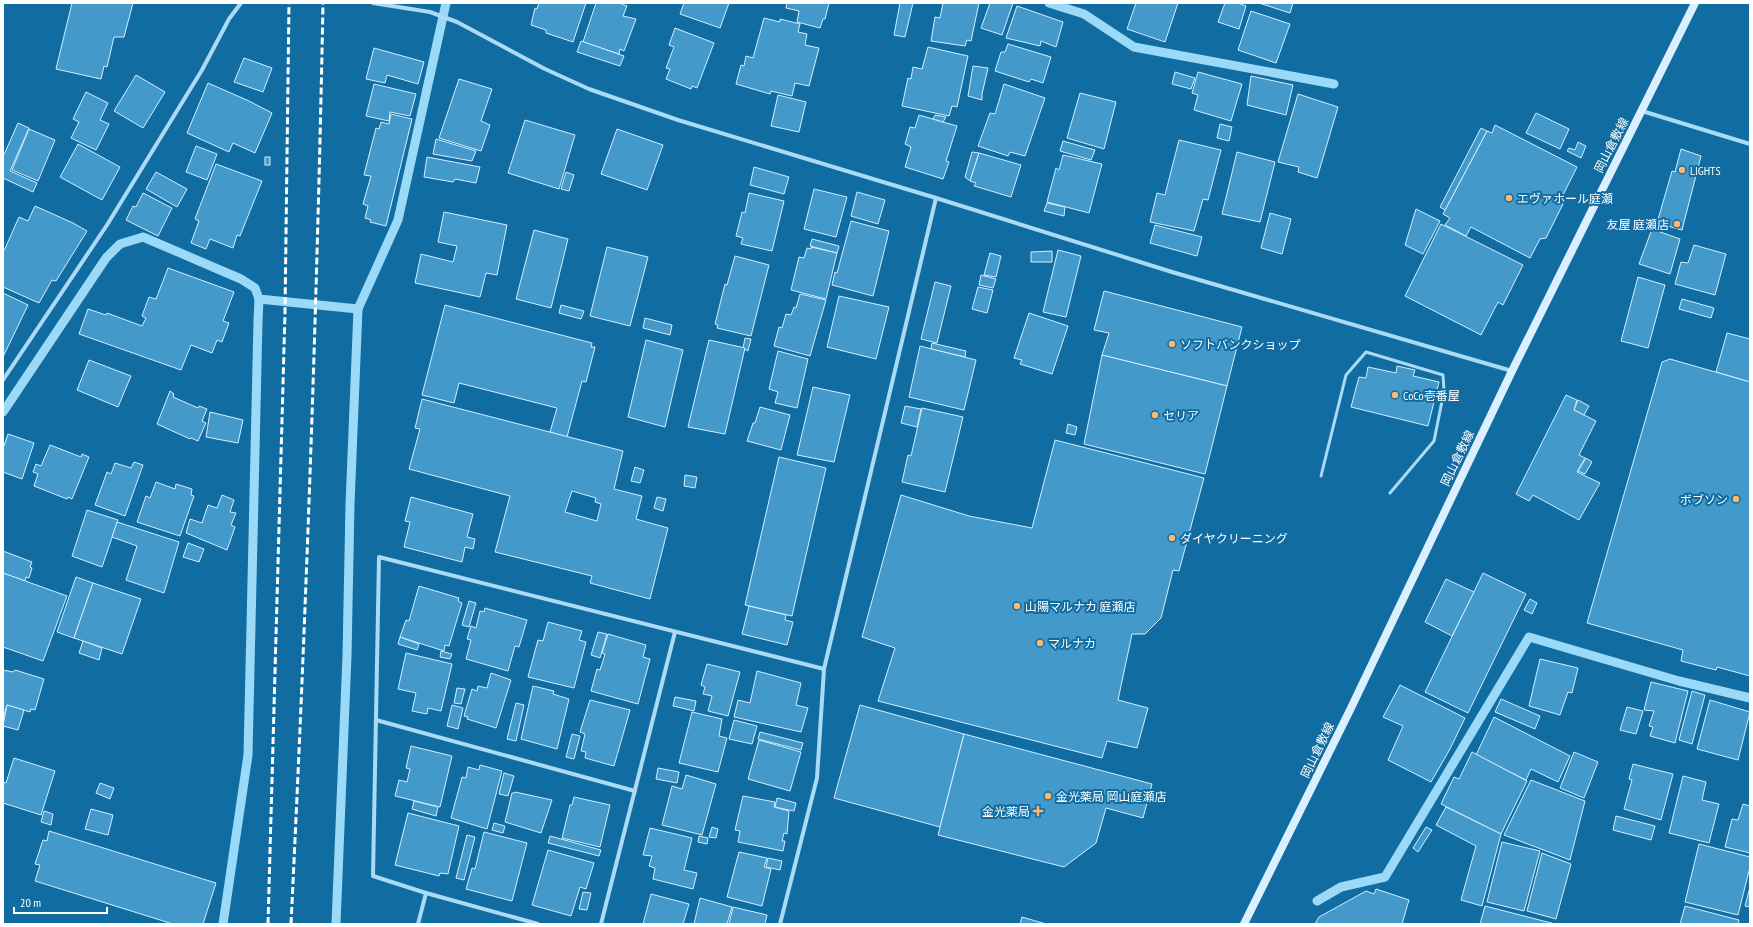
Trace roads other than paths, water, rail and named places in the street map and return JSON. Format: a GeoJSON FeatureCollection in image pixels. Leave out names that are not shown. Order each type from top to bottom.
{"type":"FeatureCollection","features":[{"type":"Feature","properties":{"kind":"main road","name":"岡山倉敷線"},"geometry":{"type":"LineString","coordinates":[[1244,924],[1351,708],[1512,370],[1695,3]]}},
{"type":"Feature","properties":{"kind":"street"},"geometry":{"type":"LineString","coordinates":[[3,380],[107,225],[202,70],[229,19],[241,3]]}},
{"type":"Feature","properties":{"kind":"street"},"geometry":{"type":"LineString","coordinates":[[373,3],[430,12],[457,22],[545,69],[589,89],[678,120],[936,198],[1172,272],[1512,370]]}},
{"type":"Feature","properties":{"kind":"street"},"geometry":{"type":"LineString","coordinates":[[1642,111],[1750,144]]}},
{"type":"Feature","properties":{"kind":"street"},"geometry":{"type":"LineString","coordinates":[[780,924],[817,778],[824,669],[936,198]]}},
{"type":"Feature","properties":{"kind":"street"},"geometry":{"type":"LineString","coordinates":[[538,924],[426,893],[373,876],[379,557],[824,669]]}},
{"type":"Feature","properties":{"kind":"street"},"geometry":{"type":"LineString","coordinates":[[601,924],[675,632]]}},
{"type":"Feature","properties":{"kind":"street"},"geometry":{"type":"LineString","coordinates":[[376,720],[635,791]]}},
{"type":"Feature","properties":{"kind":"street"},"geometry":{"type":"LineString","coordinates":[[418,924],[426,893]]}},
{"type":"Feature","properties":{"kind":"lane"},"geometry":{"type":"LineString","coordinates":[[1321,476],[1346,375],[1366,352],[1443,375],[1444,391],[1434,441],[1390,493]]}},
{"type":"Feature","properties":{"kind":"waterway"},"geometry":{"type":"LineString","coordinates":[[3,412],[106,258],[120,244],[143,237],[241,279],[255,288],[259,299],[358,309],[398,220],[446,3]]}},
{"type":"Feature","properties":{"kind":"waterway"},"geometry":{"type":"LineString","coordinates":[[1049,3],[1084,14],[1134,47],[1334,84]]}},
{"type":"Feature","properties":{"kind":"waterway"},"geometry":{"type":"LineString","coordinates":[[223,924],[248,755],[259,299]]}},
{"type":"Feature","properties":{"kind":"waterway"},"geometry":{"type":"LineString","coordinates":[[336,924],[347,656],[350,504],[358,309]]}},
{"type":"Feature","properties":{"kind":"waterway"},"geometry":{"type":"LineString","coordinates":[[1317,901],[1341,887],[1385,877],[1529,637],[1679,681],[1750,698]]}},
{"type":"Feature","properties":{"kind":"railway"},"geometry":{"type":"LineString","coordinates":[[268,924],[285,312],[289,3]]}},
{"type":"Feature","properties":{"kind":"railway"},"geometry":{"type":"LineString","coordinates":[[291,924],[310,464],[318,233],[323,3]]}},
{"type":"Feature","properties":{"kind":"place","name":"LIGHTS"},"geometry":{"type":"Point","coordinates":[1682,170]}},
{"type":"Feature","properties":{"kind":"place","name":"エヴァホール庭瀬"},"geometry":{"type":"Point","coordinates":[1509,198]}},
{"type":"Feature","properties":{"kind":"place","name":"友屋 庭瀬店"},"geometry":{"type":"Point","coordinates":[1677,224]}},
{"type":"Feature","properties":{"kind":"place","name":"ソフトバンクショップ"},"geometry":{"type":"Point","coordinates":[1172,344]}},
{"type":"Feature","properties":{"kind":"place","name":"CoCo壱番屋"},"geometry":{"type":"Point","coordinates":[1395,395]}},
{"type":"Feature","properties":{"kind":"place","name":"セリア"},"geometry":{"type":"Point","coordinates":[1155,415]}},
{"type":"Feature","properties":{"kind":"place","name":"ボブソン"},"geometry":{"type":"Point","coordinates":[1736,499]}},
{"type":"Feature","properties":{"kind":"place","name":"ダイヤクリーニング"},"geometry":{"type":"Point","coordinates":[1172,538]}},
{"type":"Feature","properties":{"kind":"place","name":"山陽マルナカ 庭瀬店"},"geometry":{"type":"Point","coordinates":[1017,606]}},
{"type":"Feature","properties":{"kind":"place","name":"マルナカ"},"geometry":{"type":"Point","coordinates":[1040,643]}},
{"type":"Feature","properties":{"kind":"place","name":"金光薬局 岡山庭瀬店"},"geometry":{"type":"Point","coordinates":[1048,796]}},
{"type":"Feature","properties":{"kind":"place","name":"金光薬局"},"geometry":{"type":"Point","coordinates":[1038,811]}}]}
